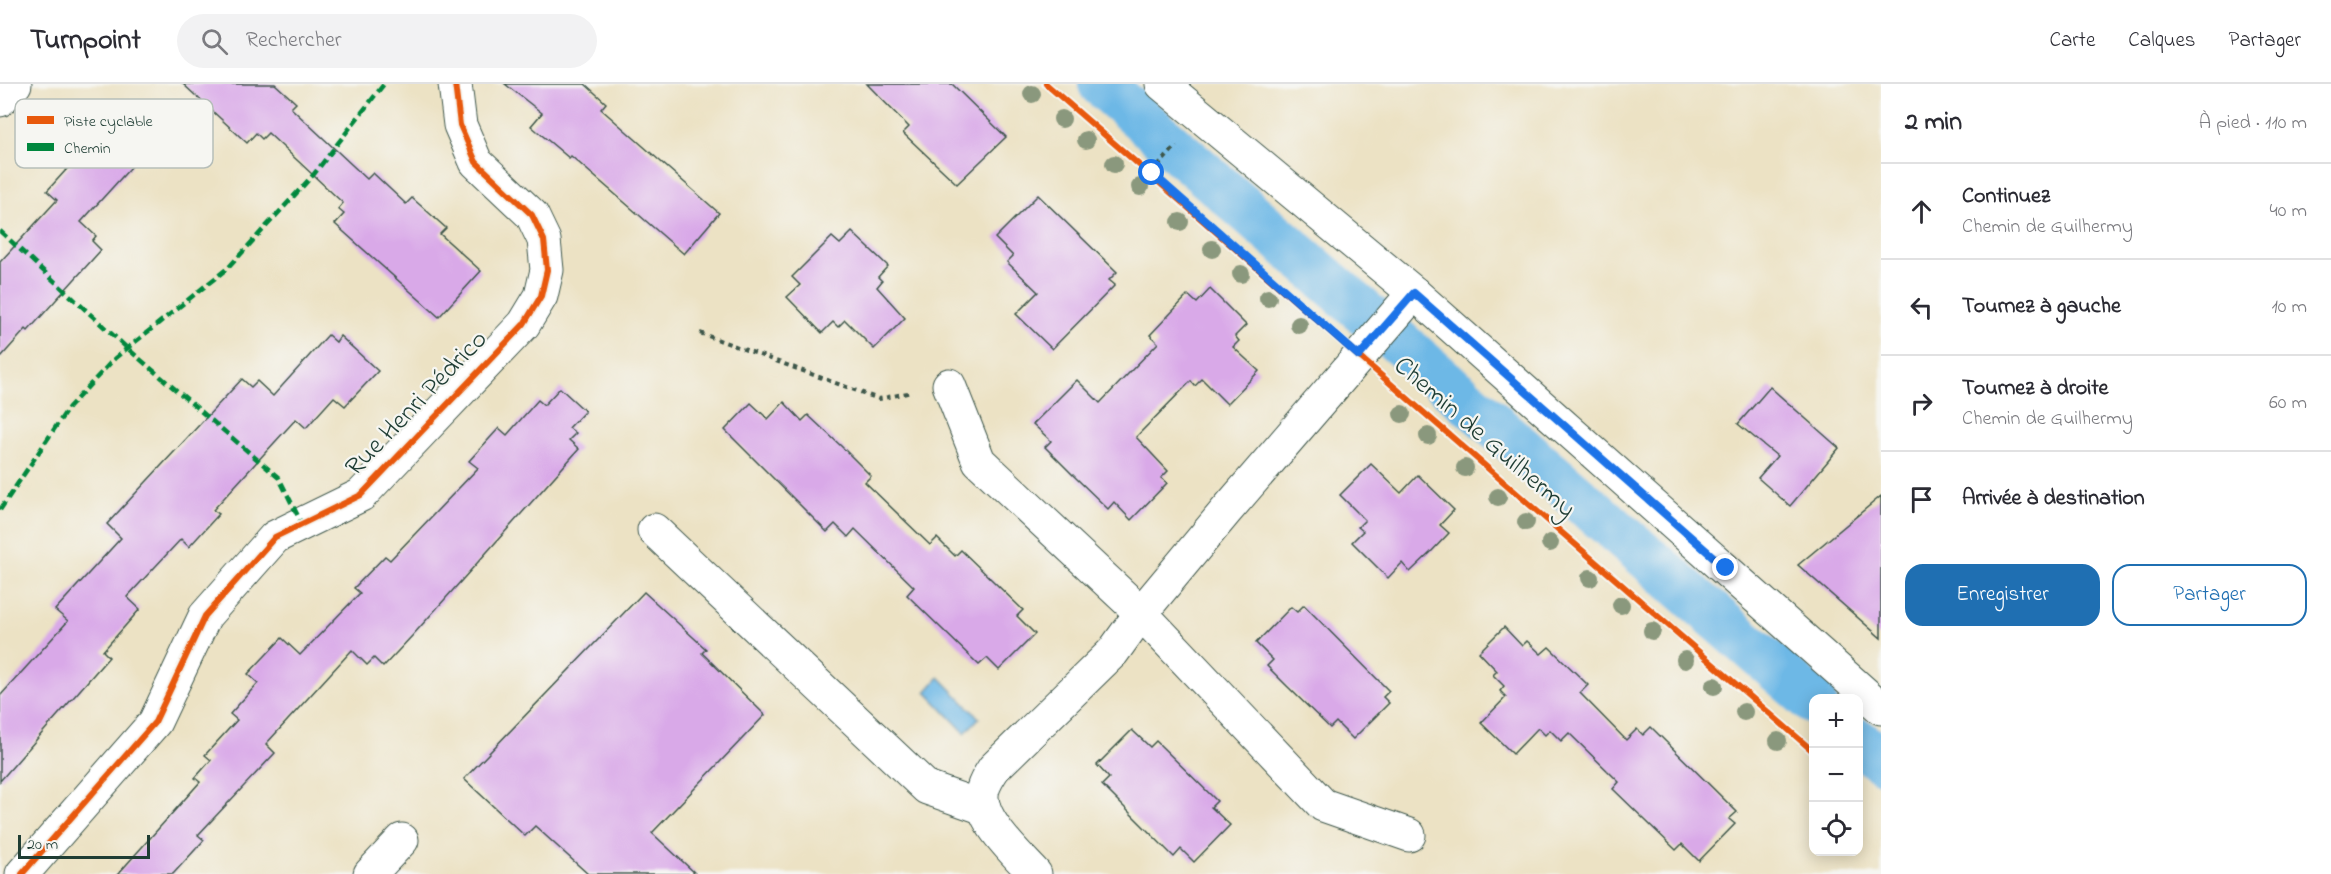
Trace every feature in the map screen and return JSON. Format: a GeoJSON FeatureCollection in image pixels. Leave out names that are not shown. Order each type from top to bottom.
{"type":"FeatureCollection","features":[{"type":"Feature","properties":{"kind":"street"},"geometry":{"type":"LineString","coordinates":[[0,100],[15,84]]}},
{"type":"Feature","properties":{"kind":"street","name":"Rue Henri Pédrico"},"geometry":{"type":"LineString","coordinates":[[22,874],[155,722],[205,616],[275,537],[361,495],[524,324],[541,296],[547,270],[544,240],[532,215],[476,162],[460,125],[455,84]]}},
{"type":"Feature","properties":{"kind":"street"},"geometry":{"type":"LineString","coordinates":[[1162,84],[1404,305],[1881,708]]}},
{"type":"Feature","properties":{"kind":"street"},"geometry":{"type":"LineString","coordinates":[[1035,874],[992,825],[984,808],[982,790],[994,768],[1113,652],[1141,613],[1350,364],[1404,305]]}},
{"type":"Feature","properties":{"kind":"street"},"geometry":{"type":"LineString","coordinates":[[949,385],[979,461],[1141,613],[1323,805],[1409,835]]}},
{"type":"Feature","properties":{"kind":"street"},"geometry":{"type":"LineString","coordinates":[[654,530],[927,789],[984,808]]}},
{"type":"Feature","properties":{"kind":"street"},"geometry":{"type":"LineString","coordinates":[[370,874],[402,840]]}},
{"type":"Feature","properties":{"kind":"path"},"geometry":{"type":"LineString","coordinates":[[1152,173],[1177,145]]}},
{"type":"Feature","properties":{"kind":"path"},"geometry":{"type":"LineString","coordinates":[[1143,166],[1161,181]]}},
{"type":"Feature","properties":{"kind":"path"},"geometry":{"type":"LineString","coordinates":[[700,333],[879,399],[949,385]]}},
{"type":"Feature","properties":{"kind":"water"},"geometry":{"type":"Polygon","coordinates":[[[939,677],[979,718],[965,733],[926,692],[939,677]]]}},
{"type":"Feature","properties":{"kind":"building"},"geometry":{"type":"Polygon","coordinates":[[[183,84],[275,84],[296,103],[291,108],[367,179],[373,173],[406,204],[412,198],[446,228],[440,234],[481,271],[439,317],[335,224],[344,214],[338,209],[343,203],[268,133],[262,139],[256,133],[247,143],[213,112],[213,99],[199,99],[183,84]]]}},
{"type":"Feature","properties":{"kind":"building"},"geometry":{"type":"Polygon","coordinates":[[[505,84],[585,84],[606,103],[601,109],[719,213],[684,254],[571,156],[569,158],[531,126],[542,113],[505,84]]]}},
{"type":"Feature","properties":{"kind":"building"},"geometry":{"type":"Polygon","coordinates":[[[867,84],[952,84],[1006,137],[957,184],[903,133],[909,127],[867,84]]]}},
{"type":"Feature","properties":{"kind":"building"},"geometry":{"type":"Polygon","coordinates":[[[68,168],[130,168],[81,222],[96,236],[92,241],[101,250],[28,331],[26,329],[0,358],[0,262],[57,200],[47,191],[68,168]]]}},
{"type":"Feature","properties":{"kind":"building"},"geometry":{"type":"Polygon","coordinates":[[[1038,195],[1117,272],[1109,280],[1115,285],[1052,349],[1016,314],[1038,292],[1007,262],[1013,256],[995,238],[1038,195]]]}},
{"type":"Feature","properties":{"kind":"building"},"geometry":{"type":"Polygon","coordinates":[[[852,232],[888,266],[878,277],[882,281],[877,287],[905,318],[874,349],[845,320],[838,327],[833,322],[822,333],[787,297],[800,285],[792,277],[832,237],[840,244],[852,232]]]}},
{"type":"Feature","properties":{"kind":"building"},"geometry":{"type":"Polygon","coordinates":[[[1210,289],[1246,325],[1235,336],[1239,341],[1233,347],[1259,371],[1227,404],[1202,379],[1195,386],[1191,381],[1136,437],[1168,471],[1161,478],[1167,483],[1131,520],[1114,502],[1108,509],[1076,478],[1045,447],[1051,441],[1033,424],[1077,380],[1100,403],[1158,343],[1150,335],[1188,295],[1197,303],[1210,289]]]}},
{"type":"Feature","properties":{"kind":"building"},"geometry":{"type":"Polygon","coordinates":[[[328,335],[336,342],[340,336],[378,371],[345,406],[334,397],[306,428],[296,419],[213,510],[219,514],[189,547],[181,539],[127,597],[140,609],[103,651],[109,657],[0,781],[0,696],[68,621],[55,610],[121,538],[107,524],[242,379],[251,387],[257,381],[273,396],[328,335]]]}},
{"type":"Feature","properties":{"kind":"building"},"geometry":{"type":"Polygon","coordinates":[[[1770,387],[1839,448],[1790,506],[1758,478],[1777,456],[1738,424],[1770,387]]]}},
{"type":"Feature","properties":{"kind":"building"},"geometry":{"type":"Polygon","coordinates":[[[560,388],[585,411],[569,428],[576,433],[569,440],[579,449],[412,636],[383,667],[374,658],[367,665],[352,650],[266,744],[275,753],[198,835],[204,840],[173,874],[118,874],[200,782],[195,778],[211,760],[205,755],[237,720],[230,714],[258,683],[248,674],[282,638],[300,655],[360,593],[354,588],[385,556],[390,560],[478,468],[469,461],[499,428],[507,435],[538,400],[544,405],[560,388]]]}},
{"type":"Feature","properties":{"kind":"building"},"geometry":{"type":"Polygon","coordinates":[[[784,402],[802,421],[808,415],[841,446],[871,476],[865,482],[930,545],[937,538],[955,556],[961,550],[1023,610],[1017,616],[1035,634],[999,670],[987,658],[979,665],[907,595],[914,587],[855,529],[848,537],[835,524],[827,532],[725,430],[751,403],[768,419],[784,402]]]}},
{"type":"Feature","properties":{"kind":"building"},"geometry":{"type":"Polygon","coordinates":[[[1371,464],[1401,493],[1418,475],[1454,510],[1440,525],[1449,533],[1430,553],[1410,572],[1402,563],[1388,578],[1352,542],[1363,531],[1358,527],[1365,520],[1340,495],[1371,464]]]}},
{"type":"Feature","properties":{"kind":"building"},"geometry":{"type":"Polygon","coordinates":[[[1881,496],[1881,638],[1798,565],[1881,496]]]}},
{"type":"Feature","properties":{"kind":"building"},"geometry":{"type":"Polygon","coordinates":[[[644,592],[706,649],[702,653],[765,715],[652,833],[696,874],[588,874],[535,826],[525,836],[464,779],[644,592]]]}},
{"type":"Feature","properties":{"kind":"building"},"geometry":{"type":"Polygon","coordinates":[[[1304,605],[1389,691],[1383,697],[1389,703],[1353,739],[1336,722],[1330,728],[1287,686],[1267,666],[1273,660],[1256,643],[1291,607],[1297,612],[1304,605]]]}},
{"type":"Feature","properties":{"kind":"building"},"geometry":{"type":"Polygon","coordinates":[[[1504,627],[1522,646],[1527,641],[1541,654],[1549,647],[1588,685],[1580,693],[1626,740],[1637,729],[1643,735],[1651,727],[1737,812],[1729,819],[1735,824],[1699,861],[1682,844],[1676,850],[1613,789],[1619,782],[1569,733],[1561,741],[1550,730],[1545,735],[1538,728],[1513,754],[1481,723],[1506,697],[1500,691],[1504,686],[1493,675],[1497,671],[1479,652],[1504,627]]]}},
{"type":"Feature","properties":{"kind":"building"},"geometry":{"type":"Polygon","coordinates":[[[1132,730],[1150,747],[1156,741],[1217,801],[1211,807],[1230,825],[1194,862],[1181,849],[1174,857],[1102,785],[1109,778],[1097,765],[1132,730]]]}},
{"type":"Feature","properties":{"kind":"waterway"},"geometry":{"type":"LineString","coordinates":[[1101,84],[1809,698]]}},
{"type":"Feature","properties":{"kind":"waterway"},"geometry":{"type":"LineString","coordinates":[[1863,745],[1881,760]]}},
{"type":"Feature","properties":{"kind":"marked path"},"geometry":{"type":"LineString","coordinates":[[0,510],[69,407],[115,358],[229,267],[314,174],[384,84]]}},
{"type":"Feature","properties":{"kind":"marked path"},"geometry":{"type":"LineString","coordinates":[[0,231],[127,348],[279,478],[302,524]]}},
{"type":"Feature","properties":{"kind":"cycle path"},"geometry":{"type":"LineString","coordinates":[[22,874],[155,722],[205,616],[275,537],[361,495],[524,324],[541,296],[547,270],[544,240],[532,215],[476,162],[460,125],[455,84]]}},
{"type":"Feature","properties":{"kind":"cycle path","name":"Chemin de Guilhermy"},"geometry":{"type":"LineString","coordinates":[[1046,84],[1809,748]]}},
{"type":"Feature","properties":{"kind":"route"},"geometry":{"type":"LineString","coordinates":[[1152,173],[1359,356],[1414,293],[1726,568]]}}]}
